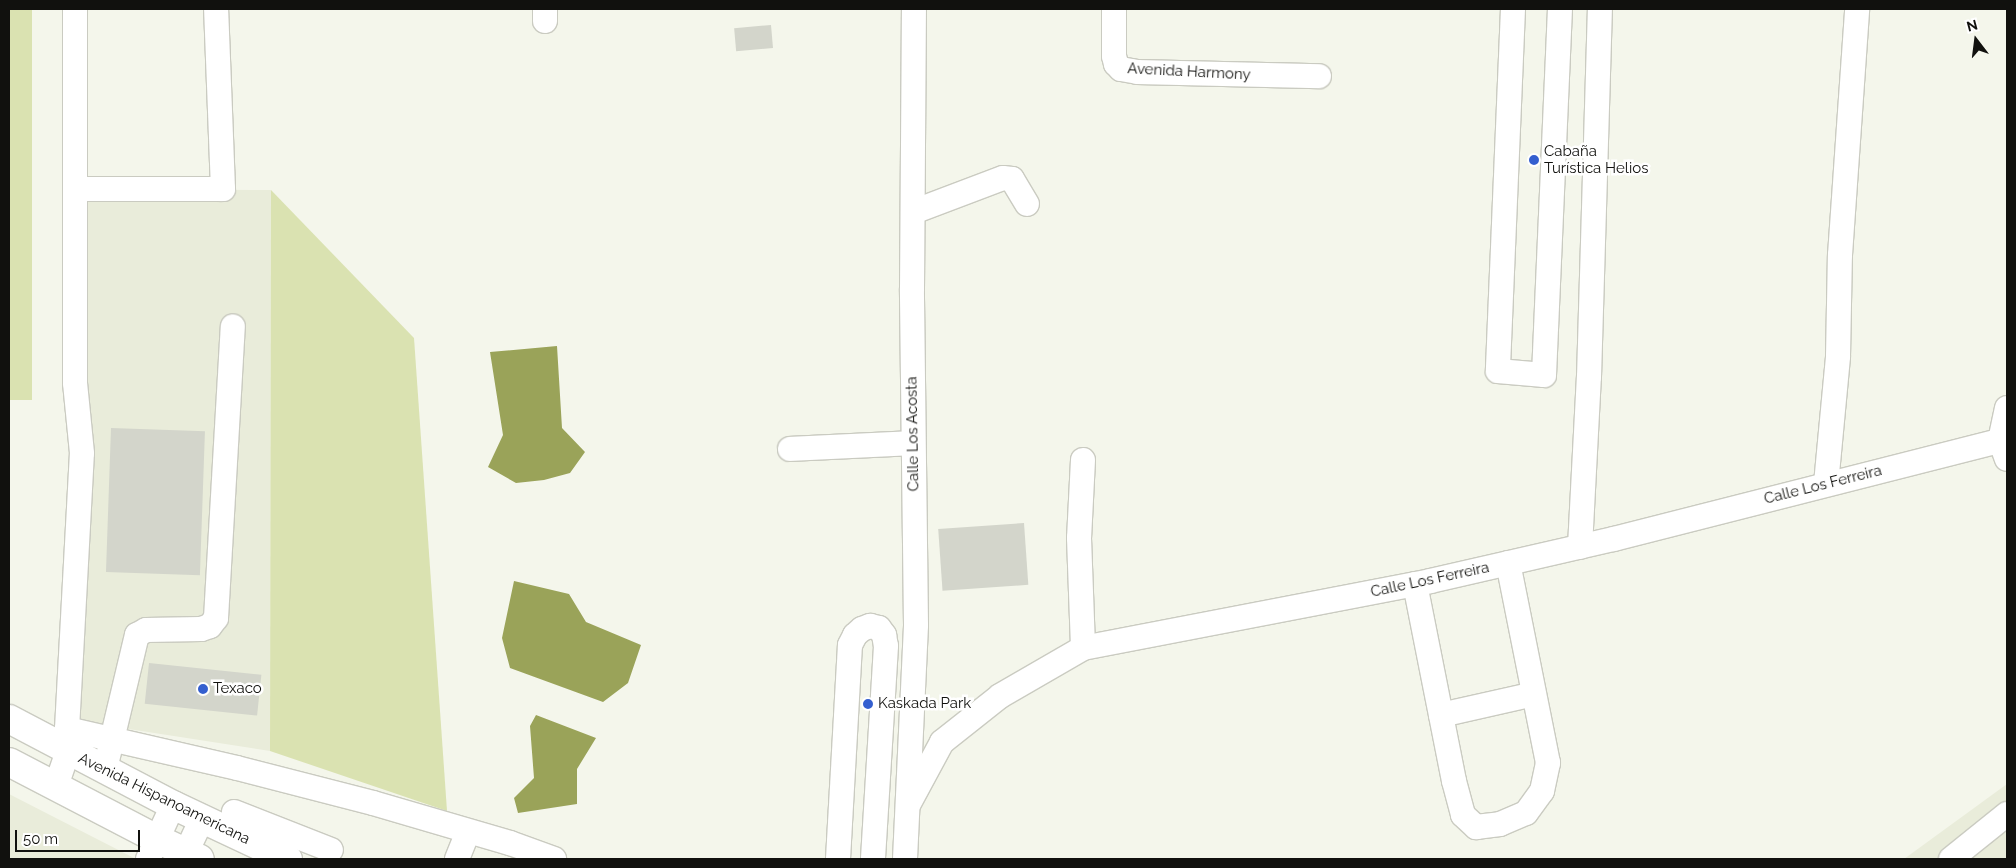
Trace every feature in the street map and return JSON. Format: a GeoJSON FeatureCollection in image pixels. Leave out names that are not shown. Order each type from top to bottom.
{"type":"FeatureCollection","features":[{"type":"Feature","properties":{"kind":"main road","name":"Avenida Hispanoamericana"},"geometry":{"type":"LineString","coordinates":[[9,719],[68,740],[104,769],[202,819],[290,851]]}},
{"type":"Feature","properties":{"kind":"main road"},"geometry":{"type":"LineString","coordinates":[[9,762],[56,786],[152,849],[190,857]]}},
{"type":"Feature","properties":{"kind":"street"},"geometry":{"type":"LineString","coordinates":[[75,9],[75,383],[82,453],[68,740],[112,738],[373,803],[554,859]]}},
{"type":"Feature","properties":{"kind":"street"},"geometry":{"type":"LineString","coordinates":[[75,189],[223,190],[216,9]]}},
{"type":"Feature","properties":{"kind":"street","name":"Calle Los Acosta"},"geometry":{"type":"LineString","coordinates":[[905,859],[916,625],[913,443],[914,9]]}},
{"type":"Feature","properties":{"kind":"street","name":"Avenida Harmony"},"geometry":{"type":"LineString","coordinates":[[1114,9],[1114,56],[1116,64],[1121,69],[1138,72],[1319,76]]}},
{"type":"Feature","properties":{"kind":"street"},"geometry":{"type":"LineString","coordinates":[[1513,9],[1498,371],[1544,375],[1560,9]]}},
{"type":"Feature","properties":{"kind":"street"},"geometry":{"type":"LineString","coordinates":[[1580,547],[1589,377],[1600,9]]}},
{"type":"Feature","properties":{"kind":"street"},"geometry":{"type":"LineString","coordinates":[[1826,484],[1838,356],[1840,256],[1857,9]]}},
{"type":"Feature","properties":{"kind":"street"},"geometry":{"type":"LineString","coordinates":[[913,212],[1003,178],[1012,179],[1027,204]]}},
{"type":"Feature","properties":{"kind":"street"},"geometry":{"type":"LineString","coordinates":[[104,769],[137,635],[146,630],[201,629],[210,626],[216,618],[233,326]]}},
{"type":"Feature","properties":{"kind":"street"},"geometry":{"type":"LineString","coordinates":[[2005,446],[2007,408]]}},
{"type":"Feature","properties":{"kind":"street"},"geometry":{"type":"LineString","coordinates":[[790,449],[913,443]]}},
{"type":"Feature","properties":{"kind":"street","name":"Calle Los Ferreira"},"geometry":{"type":"LineString","coordinates":[[908,805],[942,742],[1000,696],[1083,648],[1415,584],[1580,547],[1826,484],[2005,446]]}},
{"type":"Feature","properties":{"kind":"street"},"geometry":{"type":"LineString","coordinates":[[1083,460],[1079,538],[1083,648]]}},
{"type":"Feature","properties":{"kind":"street"},"geometry":{"type":"LineString","coordinates":[[1415,584],[1463,816],[1476,827],[1500,824],[1526,813],[1542,791],[1548,763],[1508,563]]}},
{"type":"Feature","properties":{"kind":"street"},"geometry":{"type":"LineString","coordinates":[[838,859],[850,645],[855,635],[862,628],[870,626],[878,628],[884,635],[886,646],[873,859]]}},
{"type":"Feature","properties":{"kind":"street"},"geometry":{"type":"LineString","coordinates":[[1441,715],[1534,694]]}},
{"type":"Feature","properties":{"kind":"street","name":"Avenida Hispanoamericana"},"geometry":{"type":"LineString","coordinates":[[56,786],[68,740]]}},
{"type":"Feature","properties":{"kind":"street"},"geometry":{"type":"LineString","coordinates":[[152,849],[173,805]]}},
{"type":"Feature","properties":{"kind":"street"},"geometry":{"type":"LineString","coordinates":[[234,812],[290,851],[331,850]]}},
{"type":"Feature","properties":{"kind":"street"},"geometry":{"type":"LineString","coordinates":[[1951,859],[2007,814]]}},
{"type":"Feature","properties":{"kind":"street"},"geometry":{"type":"LineString","coordinates":[[190,857],[202,819]]}},
{"type":"Feature","properties":{"kind":"street"},"geometry":{"type":"LineString","coordinates":[[457,859],[468,832]]}},
{"type":"Feature","properties":{"kind":"shaded area"},"geometry":{"type":"Polygon","coordinates":[[[9,9],[32,9],[32,400],[9,400],[9,9]]]}},
{"type":"Feature","properties":{"kind":"shaded area"},"geometry":{"type":"Polygon","coordinates":[[[75,189],[271,190],[270,751],[64,719],[82,453],[75,189]]]}},
{"type":"Feature","properties":{"kind":"shaded area"},"geometry":{"type":"Polygon","coordinates":[[[271,190],[414,338],[447,811],[270,751],[271,190]]]}},
{"type":"Feature","properties":{"kind":"shaded area"},"geometry":{"type":"Polygon","coordinates":[[[557,346],[562,428],[585,452],[570,473],[544,480],[516,483],[488,467],[503,435],[490,352],[557,346]]]}},
{"type":"Feature","properties":{"kind":"shaded area"},"geometry":{"type":"Polygon","coordinates":[[[514,581],[569,594],[586,622],[641,645],[628,683],[603,702],[510,668],[502,638],[514,581]]]}},
{"type":"Feature","properties":{"kind":"shaded area"},"geometry":{"type":"Polygon","coordinates":[[[536,715],[596,738],[577,769],[577,804],[518,813],[514,798],[534,778],[530,726],[536,715]]]}},
{"type":"Feature","properties":{"kind":"shaded area"},"geometry":{"type":"Polygon","coordinates":[[[2007,784],[2007,859],[1904,859],[2007,784]]]}},
{"type":"Feature","properties":{"kind":"shaded area"},"geometry":{"type":"Polygon","coordinates":[[[9,794],[136,859],[9,859],[9,794]]]}},
{"type":"Feature","properties":{"kind":"building"},"geometry":{"type":"Polygon","coordinates":[[[771,25],[773,48],[736,51],[734,28],[771,25]]]}},
{"type":"Feature","properties":{"kind":"building"},"geometry":{"type":"Polygon","coordinates":[[[111,428],[205,431],[200,575],[106,572],[111,428]]]}},
{"type":"Feature","properties":{"kind":"building"},"geometry":{"type":"Polygon","coordinates":[[[1024,523],[1028,585],[943,591],[938,529],[1024,523]]]}},
{"type":"Feature","properties":{"kind":"building","name":"Texaco"},"geometry":{"type":"Polygon","coordinates":[[[149,663],[261,675],[257,716],[145,704],[149,663]]]}},
{"type":"Feature","properties":{"kind":"place","name":"Cabaña Turística Helios"},"geometry":{"type":"Point","coordinates":[1534,160]}},
{"type":"Feature","properties":{"kind":"place","name":"Texaco"},"geometry":{"type":"Point","coordinates":[203,689]}},
{"type":"Feature","properties":{"kind":"place","name":"Kaskada Park"},"geometry":{"type":"Point","coordinates":[868,704]}}]}
